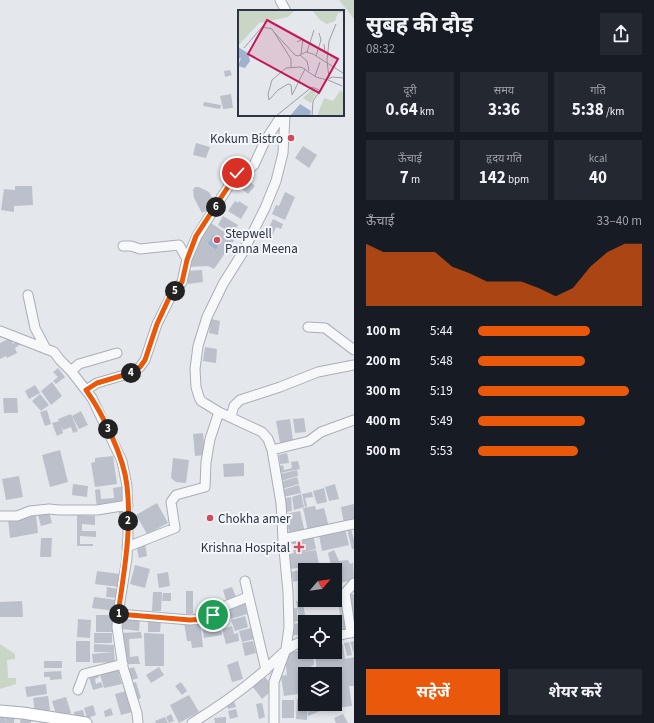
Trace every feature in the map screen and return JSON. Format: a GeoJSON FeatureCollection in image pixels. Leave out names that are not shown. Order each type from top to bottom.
{"type":"FeatureCollection","features":[{"type":"Feature","properties":{"kind":"main road"},"geometry":{"type":"LineString","coordinates":[[0,711],[23,712],[86,723]]}},
{"type":"Feature","properties":{"kind":"street"},"geometry":{"type":"LineString","coordinates":[[280,0],[285,10]]}},
{"type":"Feature","properties":{"kind":"street"},"geometry":{"type":"LineString","coordinates":[[86,390],[97,383],[131,373],[140,367],[145,360],[157,324],[170,296],[182,282],[187,260],[196,236],[217,206],[234,176],[240,170],[250,168],[254,165],[265,141],[281,116]]}},
{"type":"Feature","properties":{"kind":"street"},"geometry":{"type":"LineString","coordinates":[[274,723],[274,682],[286,649],[289,627],[288,592],[281,503],[272,450],[268,439],[262,432],[231,416],[219,412],[201,401],[197,392],[195,369],[198,346],[211,307],[265,208],[276,181],[283,153],[285,116]]}},
{"type":"Feature","properties":{"kind":"street"},"geometry":{"type":"LineString","coordinates":[[123,246],[140,248],[179,245],[187,260]]}},
{"type":"Feature","properties":{"kind":"street"},"geometry":{"type":"LineString","coordinates":[[28,295],[35,328],[46,348]]}},
{"type":"Feature","properties":{"kind":"street"},"geometry":{"type":"LineString","coordinates":[[308,328],[324,328],[354,350]]}},
{"type":"Feature","properties":{"kind":"street"},"geometry":{"type":"LineString","coordinates":[[0,331],[54,352],[92,398],[122,461],[127,486],[127,547],[118,614],[118,627],[123,664],[137,713],[138,723]]}},
{"type":"Feature","properties":{"kind":"street"},"geometry":{"type":"LineString","coordinates":[[71,371],[79,364],[117,353]]}},
{"type":"Feature","properties":{"kind":"street"},"geometry":{"type":"LineString","coordinates":[[231,416],[234,406],[240,400],[280,387],[318,372],[354,365]]}},
{"type":"Feature","properties":{"kind":"street"},"geometry":{"type":"LineString","coordinates":[[127,547],[175,528],[171,502],[176,495],[205,487],[206,462],[210,439],[219,412]]}},
{"type":"Feature","properties":{"kind":"street"},"geometry":{"type":"LineString","coordinates":[[272,450],[309,441],[321,432],[354,420]]}},
{"type":"Feature","properties":{"kind":"street"},"geometry":{"type":"LineString","coordinates":[[0,516],[17,516],[30,511],[49,509],[97,510],[128,505]]}},
{"type":"Feature","properties":{"kind":"street"},"geometry":{"type":"LineString","coordinates":[[283,538],[354,524]]}},
{"type":"Feature","properties":{"kind":"street"},"geometry":{"type":"LineString","coordinates":[[245,581],[266,670]]}},
{"type":"Feature","properties":{"kind":"street"},"geometry":{"type":"LineString","coordinates":[[342,635],[352,633],[345,593],[354,583]]}},
{"type":"Feature","properties":{"kind":"street"},"geometry":{"type":"LineString","coordinates":[[118,614],[190,620],[205,619],[225,606],[248,597]]}},
{"type":"Feature","properties":{"kind":"street"},"geometry":{"type":"LineString","coordinates":[[192,723],[213,710],[258,677],[280,657],[286,649],[298,643]]}},
{"type":"Feature","properties":{"kind":"street"},"geometry":{"type":"LineString","coordinates":[[78,690],[84,674],[123,664]]}},
{"type":"Feature","properties":{"kind":"green space"},"geometry":{"type":"Polygon","coordinates":[[[339,0],[354,0],[354,19],[339,0]]]}},
{"type":"Feature","properties":{"kind":"green space"},"geometry":{"type":"Polygon","coordinates":[[[0,644],[15,654],[15,659],[7,660],[8,678],[16,678],[16,684],[0,689],[0,644]]]}},
{"type":"Feature","properties":{"kind":"water"},"geometry":{"type":"Polygon","coordinates":[[[213,234],[222,240],[216,250],[207,244],[213,234]]]}},
{"type":"Feature","properties":{"kind":"building"},"geometry":{"type":"Polygon","coordinates":[[[230,70],[232,75],[225,77],[224,71],[230,70]]]}},
{"type":"Feature","properties":{"kind":"building"},"geometry":{"type":"Polygon","coordinates":[[[231,94],[233,108],[223,109],[220,96],[231,94]]]}},
{"type":"Feature","properties":{"kind":"building"},"geometry":{"type":"Polygon","coordinates":[[[204,102],[221,105],[220,109],[203,106],[204,102]]]}},
{"type":"Feature","properties":{"kind":"building"},"geometry":{"type":"Polygon","coordinates":[[[196,143],[210,147],[206,158],[193,155],[196,143]]]}},
{"type":"Feature","properties":{"kind":"building"},"geometry":{"type":"Polygon","coordinates":[[[303,146],[317,155],[309,168],[295,158],[303,146]]]}},
{"type":"Feature","properties":{"kind":"building"},"geometry":{"type":"Polygon","coordinates":[[[242,175],[255,186],[248,194],[235,183],[242,175]]]}},
{"type":"Feature","properties":{"kind":"building"},"geometry":{"type":"Polygon","coordinates":[[[15,186],[32,186],[33,205],[14,206],[14,212],[1,210],[4,189],[15,190],[15,186]]]}},
{"type":"Feature","properties":{"kind":"building"},"geometry":{"type":"Polygon","coordinates":[[[195,187],[199,187],[209,192],[216,205],[202,213],[194,198],[193,190],[195,187]]]}},
{"type":"Feature","properties":{"kind":"building"},"geometry":{"type":"Polygon","coordinates":[[[285,192],[295,197],[285,220],[272,214],[276,205],[279,206],[285,192]]]}},
{"type":"Feature","properties":{"kind":"building"},"geometry":{"type":"Polygon","coordinates":[[[235,201],[238,203],[239,201],[248,207],[241,219],[228,211],[235,201]]]}},
{"type":"Feature","properties":{"kind":"building"},"geometry":{"type":"Polygon","coordinates":[[[223,216],[238,225],[232,234],[218,225],[223,216]]]}},
{"type":"Feature","properties":{"kind":"building"},"geometry":{"type":"Polygon","coordinates":[[[273,219],[283,224],[281,229],[276,227],[272,237],[266,234],[273,219]]]}},
{"type":"Feature","properties":{"kind":"building"},"geometry":{"type":"Polygon","coordinates":[[[211,223],[235,239],[214,269],[208,266],[186,267],[198,242],[211,223]],[[213,234],[207,244],[216,250],[222,240],[213,234]]]}},
{"type":"Feature","properties":{"kind":"building"},"geometry":{"type":"Polygon","coordinates":[[[202,270],[203,282],[188,284],[187,271],[202,270]]]}},
{"type":"Feature","properties":{"kind":"building"},"geometry":{"type":"Polygon","coordinates":[[[211,319],[220,321],[218,335],[209,333],[211,319]]]}},
{"type":"Feature","properties":{"kind":"building"},"geometry":{"type":"Polygon","coordinates":[[[10,338],[13,344],[19,340],[21,344],[15,348],[17,353],[7,358],[6,356],[0,359],[0,343],[10,338]]]}},
{"type":"Feature","properties":{"kind":"building"},"geometry":{"type":"Polygon","coordinates":[[[205,347],[217,349],[216,363],[203,361],[205,347]]]}},
{"type":"Feature","properties":{"kind":"building"},"geometry":{"type":"Polygon","coordinates":[[[58,368],[65,377],[56,384],[53,381],[58,377],[53,372],[58,368]]]}},
{"type":"Feature","properties":{"kind":"building"},"geometry":{"type":"Polygon","coordinates":[[[52,382],[62,396],[51,405],[41,391],[52,382]]]}},
{"type":"Feature","properties":{"kind":"building"},"geometry":{"type":"Polygon","coordinates":[[[35,385],[40,393],[29,399],[25,391],[35,385]]]}},
{"type":"Feature","properties":{"kind":"building"},"geometry":{"type":"Polygon","coordinates":[[[40,394],[49,405],[41,411],[32,401],[40,394]]]}},
{"type":"Feature","properties":{"kind":"building"},"geometry":{"type":"Polygon","coordinates":[[[3,398],[17,398],[18,413],[4,413],[3,398]]]}},
{"type":"Feature","properties":{"kind":"building"},"geometry":{"type":"Polygon","coordinates":[[[47,410],[51,424],[45,426],[40,412],[47,410]]]}},
{"type":"Feature","properties":{"kind":"building"},"geometry":{"type":"Polygon","coordinates":[[[81,411],[88,425],[79,429],[72,416],[81,411]]]}},
{"type":"Feature","properties":{"kind":"building"},"geometry":{"type":"Polygon","coordinates":[[[71,414],[78,431],[73,433],[71,427],[63,430],[61,425],[63,433],[57,436],[52,423],[71,414]]]}},
{"type":"Feature","properties":{"kind":"building"},"geometry":{"type":"Polygon","coordinates":[[[304,418],[306,432],[295,433],[293,419],[304,418]]]}},
{"type":"Feature","properties":{"kind":"building"},"geometry":{"type":"Polygon","coordinates":[[[290,419],[293,440],[280,443],[276,421],[290,419]]]}},
{"type":"Feature","properties":{"kind":"building"},"geometry":{"type":"Polygon","coordinates":[[[203,433],[205,455],[195,456],[193,434],[203,433]]]}},
{"type":"Feature","properties":{"kind":"building"},"geometry":{"type":"Polygon","coordinates":[[[60,450],[68,482],[50,487],[42,455],[60,450]]]}},
{"type":"Feature","properties":{"kind":"building"},"geometry":{"type":"Polygon","coordinates":[[[287,453],[289,463],[280,464],[279,455],[287,453]]]}},
{"type":"Feature","properties":{"kind":"building"},"geometry":{"type":"Polygon","coordinates":[[[113,456],[117,484],[95,487],[91,463],[95,462],[95,458],[113,456]]]}},
{"type":"Feature","properties":{"kind":"building"},"geometry":{"type":"Polygon","coordinates":[[[173,458],[189,460],[186,483],[176,482],[171,478],[173,458]]]}},
{"type":"Feature","properties":{"kind":"building"},"geometry":{"type":"Polygon","coordinates":[[[298,461],[300,469],[280,473],[280,466],[283,465],[284,470],[292,468],[291,462],[298,461]]]}},
{"type":"Feature","properties":{"kind":"building"},"geometry":{"type":"Polygon","coordinates":[[[244,463],[244,476],[224,477],[223,464],[244,463]]]}},
{"type":"Feature","properties":{"kind":"building"},"geometry":{"type":"Polygon","coordinates":[[[297,470],[298,476],[281,481],[280,474],[297,470]]]}},
{"type":"Feature","properties":{"kind":"building"},"geometry":{"type":"Polygon","coordinates":[[[19,476],[23,497],[6,500],[2,479],[19,476]]]}},
{"type":"Feature","properties":{"kind":"building"},"geometry":{"type":"Polygon","coordinates":[[[297,477],[299,484],[282,489],[280,482],[297,477]]]}},
{"type":"Feature","properties":{"kind":"building"},"geometry":{"type":"Polygon","coordinates":[[[73,484],[88,486],[87,497],[72,495],[73,484]]]}},
{"type":"Feature","properties":{"kind":"building"},"geometry":{"type":"Polygon","coordinates":[[[335,484],[339,499],[329,501],[325,487],[335,484]]]}},
{"type":"Feature","properties":{"kind":"building"},"geometry":{"type":"Polygon","coordinates":[[[299,485],[301,493],[283,497],[282,490],[299,485]]]}},
{"type":"Feature","properties":{"kind":"building"},"geometry":{"type":"Polygon","coordinates":[[[125,486],[127,504],[97,508],[95,490],[100,489],[101,499],[114,498],[113,488],[125,486]]]}},
{"type":"Feature","properties":{"kind":"building"},"geometry":{"type":"Polygon","coordinates":[[[324,488],[327,502],[317,504],[313,491],[324,488]]]}},
{"type":"Feature","properties":{"kind":"building"},"geometry":{"type":"Polygon","coordinates":[[[312,492],[313,497],[305,498],[307,506],[305,507],[302,494],[312,492]]]}},
{"type":"Feature","properties":{"kind":"building"},"geometry":{"type":"Polygon","coordinates":[[[301,494],[304,507],[294,510],[292,497],[301,494]]]}},
{"type":"Feature","properties":{"kind":"building"},"geometry":{"type":"Polygon","coordinates":[[[291,497],[292,511],[285,512],[283,499],[291,497]]]}},
{"type":"Feature","properties":{"kind":"building"},"geometry":{"type":"Polygon","coordinates":[[[157,503],[168,523],[147,534],[136,515],[157,503]]]}},
{"type":"Feature","properties":{"kind":"building"},"geometry":{"type":"Polygon","coordinates":[[[354,504],[354,522],[344,524],[341,507],[354,504]]]}},
{"type":"Feature","properties":{"kind":"building"},"geometry":{"type":"Polygon","coordinates":[[[315,506],[316,510],[324,508],[329,527],[308,531],[303,508],[315,506]]]}},
{"type":"Feature","properties":{"kind":"building"},"geometry":{"type":"Polygon","coordinates":[[[119,508],[124,508],[124,519],[119,519],[119,508]]]}},
{"type":"Feature","properties":{"kind":"building"},"geometry":{"type":"Polygon","coordinates":[[[300,511],[305,533],[290,537],[285,514],[300,511]]]}},
{"type":"Feature","properties":{"kind":"building"},"geometry":{"type":"Polygon","coordinates":[[[49,512],[52,523],[41,526],[38,515],[49,512]]]}},
{"type":"Feature","properties":{"kind":"building"},"geometry":{"type":"Polygon","coordinates":[[[36,515],[38,533],[10,538],[8,519],[36,515]]]}},
{"type":"Feature","properties":{"kind":"building"},"geometry":{"type":"Polygon","coordinates":[[[77,515],[95,516],[95,525],[82,524],[82,531],[96,531],[96,537],[80,536],[80,544],[93,544],[93,546],[77,546],[77,515]]]}},
{"type":"Feature","properties":{"kind":"building"},"geometry":{"type":"Polygon","coordinates":[[[345,529],[349,545],[322,551],[319,535],[345,529]]]}},
{"type":"Feature","properties":{"kind":"building"},"geometry":{"type":"Polygon","coordinates":[[[347,529],[351,529],[354,540],[354,549],[352,549],[347,529]]]}},
{"type":"Feature","properties":{"kind":"building"},"geometry":{"type":"Polygon","coordinates":[[[313,535],[316,549],[303,552],[316,550],[319,563],[298,563],[298,568],[291,569],[289,554],[294,553],[291,539],[313,535]]]}},
{"type":"Feature","properties":{"kind":"building"},"geometry":{"type":"Polygon","coordinates":[[[41,538],[52,538],[51,557],[40,557],[41,538]]]}},
{"type":"Feature","properties":{"kind":"building"},"geometry":{"type":"Polygon","coordinates":[[[145,544],[147,556],[139,558],[136,545],[145,544]]]}},
{"type":"Feature","properties":{"kind":"building"},"geometry":{"type":"Polygon","coordinates":[[[334,550],[339,561],[348,560],[350,564],[353,563],[354,580],[342,583],[342,563],[330,563],[328,553],[334,550]]]}},
{"type":"Feature","properties":{"kind":"building"},"geometry":{"type":"Polygon","coordinates":[[[135,565],[150,569],[145,588],[130,584],[135,565]]]}},
{"type":"Feature","properties":{"kind":"building"},"geometry":{"type":"Polygon","coordinates":[[[298,570],[298,581],[293,582],[291,572],[298,570]]]}},
{"type":"Feature","properties":{"kind":"building"},"geometry":{"type":"Polygon","coordinates":[[[97,571],[120,574],[119,587],[95,584],[97,571]]]}},
{"type":"Feature","properties":{"kind":"building"},"geometry":{"type":"Polygon","coordinates":[[[168,572],[170,586],[159,588],[157,574],[168,572]]]}},
{"type":"Feature","properties":{"kind":"building"},"geometry":{"type":"Polygon","coordinates":[[[107,587],[118,589],[117,598],[106,597],[107,587]]]}},
{"type":"Feature","properties":{"kind":"building"},"geometry":{"type":"Polygon","coordinates":[[[232,587],[236,597],[226,600],[223,590],[232,587]]]}},
{"type":"Feature","properties":{"kind":"building"},"geometry":{"type":"Polygon","coordinates":[[[186,591],[193,591],[193,614],[186,614],[186,591]]]}},
{"type":"Feature","properties":{"kind":"building"},"geometry":{"type":"Polygon","coordinates":[[[153,592],[162,592],[161,611],[152,611],[153,592]]]}},
{"type":"Feature","properties":{"kind":"building"},"geometry":{"type":"Polygon","coordinates":[[[163,593],[171,593],[171,601],[162,601],[163,593]]]}},
{"type":"Feature","properties":{"kind":"building"},"geometry":{"type":"Polygon","coordinates":[[[354,594],[354,622],[353,622],[349,595],[354,594]]]}},
{"type":"Feature","properties":{"kind":"building"},"geometry":{"type":"Polygon","coordinates":[[[342,596],[348,632],[343,633],[342,615],[340,615],[339,607],[342,607],[342,596]]]}},
{"type":"Feature","properties":{"kind":"building"},"geometry":{"type":"Polygon","coordinates":[[[94,597],[117,600],[115,611],[92,608],[94,597]]]}},
{"type":"Feature","properties":{"kind":"building"},"geometry":{"type":"Polygon","coordinates":[[[22,601],[23,617],[0,617],[0,602],[22,601]]]}},
{"type":"Feature","properties":{"kind":"building"},"geometry":{"type":"Polygon","coordinates":[[[244,601],[247,614],[231,619],[227,607],[244,601]]]}},
{"type":"Feature","properties":{"kind":"building"},"geometry":{"type":"Polygon","coordinates":[[[296,601],[298,601],[298,607],[304,607],[305,615],[299,615],[296,601]]]}},
{"type":"Feature","properties":{"kind":"building"},"geometry":{"type":"Polygon","coordinates":[[[297,608],[298,621],[292,622],[290,609],[297,608]]]}},
{"type":"Feature","properties":{"kind":"building"},"geometry":{"type":"Polygon","coordinates":[[[96,615],[113,615],[113,632],[96,632],[96,615]]]}},
{"type":"Feature","properties":{"kind":"building"},"geometry":{"type":"Polygon","coordinates":[[[123,616],[140,618],[139,631],[122,629],[123,616]]]}},
{"type":"Feature","properties":{"kind":"building"},"geometry":{"type":"Polygon","coordinates":[[[245,616],[248,627],[235,631],[231,620],[245,616]]]}},
{"type":"Feature","properties":{"kind":"building"},"geometry":{"type":"Polygon","coordinates":[[[219,618],[222,635],[204,638],[201,621],[219,618]]]}},
{"type":"Feature","properties":{"kind":"building"},"geometry":{"type":"Polygon","coordinates":[[[78,619],[91,620],[90,638],[77,637],[78,619]]]}},
{"type":"Feature","properties":{"kind":"building"},"geometry":{"type":"Polygon","coordinates":[[[148,619],[161,620],[160,632],[148,632],[148,619]]]}},
{"type":"Feature","properties":{"kind":"building"},"geometry":{"type":"Polygon","coordinates":[[[200,621],[203,647],[192,648],[191,641],[187,641],[184,622],[200,621]]]}},
{"type":"Feature","properties":{"kind":"building"},"geometry":{"type":"Polygon","coordinates":[[[298,623],[298,635],[293,635],[292,624],[298,623]]]}},
{"type":"Feature","properties":{"kind":"building"},"geometry":{"type":"Polygon","coordinates":[[[232,626],[234,634],[238,633],[239,641],[226,644],[222,629],[232,626]]]}},
{"type":"Feature","properties":{"kind":"building"},"geometry":{"type":"Polygon","coordinates":[[[251,628],[254,639],[242,642],[239,631],[251,628]]]}},
{"type":"Feature","properties":{"kind":"building"},"geometry":{"type":"Polygon","coordinates":[[[141,632],[142,638],[129,639],[130,657],[138,656],[140,664],[123,664],[122,633],[141,632]]]}},
{"type":"Feature","properties":{"kind":"building"},"geometry":{"type":"Polygon","coordinates":[[[94,633],[112,633],[112,643],[94,643],[94,633]]]}},
{"type":"Feature","properties":{"kind":"building"},"geometry":{"type":"Polygon","coordinates":[[[144,633],[164,634],[164,666],[145,666],[144,633]]]}},
{"type":"Feature","properties":{"kind":"building"},"geometry":{"type":"Polygon","coordinates":[[[76,641],[90,641],[90,662],[76,662],[76,641]]]}},
{"type":"Feature","properties":{"kind":"building"},"geometry":{"type":"Polygon","coordinates":[[[253,641],[256,653],[245,656],[242,643],[253,641]]]}},
{"type":"Feature","properties":{"kind":"building"},"geometry":{"type":"Polygon","coordinates":[[[354,641],[354,654],[350,642],[354,641]]]}},
{"type":"Feature","properties":{"kind":"building"},"geometry":{"type":"Polygon","coordinates":[[[349,642],[352,655],[347,656],[344,643],[349,642]]]}},
{"type":"Feature","properties":{"kind":"building"},"geometry":{"type":"Polygon","coordinates":[[[94,644],[114,645],[114,652],[94,652],[94,644]]]}},
{"type":"Feature","properties":{"kind":"building"},"geometry":{"type":"Polygon","coordinates":[[[342,644],[345,659],[354,657],[354,686],[349,686],[352,706],[342,707],[342,667],[316,667],[316,659],[342,659],[342,644]]]}},
{"type":"Feature","properties":{"kind":"building"},"geometry":{"type":"Polygon","coordinates":[[[298,651],[298,659],[314,659],[314,665],[311,667],[298,667],[298,694],[284,696],[281,676],[287,675],[285,657],[289,657],[288,652],[298,651]]]}},
{"type":"Feature","properties":{"kind":"building"},"geometry":{"type":"Polygon","coordinates":[[[114,652],[115,662],[93,663],[92,654],[114,652]]]}},
{"type":"Feature","properties":{"kind":"building"},"geometry":{"type":"Polygon","coordinates":[[[44,661],[62,661],[62,668],[44,668],[44,661]]]}},
{"type":"Feature","properties":{"kind":"building"},"geometry":{"type":"Polygon","coordinates":[[[238,661],[243,679],[232,682],[227,665],[238,661]]]}},
{"type":"Feature","properties":{"kind":"building"},"geometry":{"type":"Polygon","coordinates":[[[117,666],[122,684],[104,688],[99,671],[117,666]]]}},
{"type":"Feature","properties":{"kind":"building"},"geometry":{"type":"Polygon","coordinates":[[[134,667],[138,678],[130,681],[125,670],[134,667]]]}},
{"type":"Feature","properties":{"kind":"building"},"geometry":{"type":"Polygon","coordinates":[[[159,667],[164,675],[151,683],[146,675],[159,667]]]}},
{"type":"Feature","properties":{"kind":"building"},"geometry":{"type":"Polygon","coordinates":[[[61,671],[62,679],[50,680],[50,677],[44,677],[44,672],[61,671]]]}},
{"type":"Feature","properties":{"kind":"building"},"geometry":{"type":"Polygon","coordinates":[[[97,671],[99,677],[95,679],[96,684],[101,682],[103,687],[93,690],[88,674],[97,671]]]}},
{"type":"Feature","properties":{"kind":"building"},"geometry":{"type":"Polygon","coordinates":[[[264,676],[272,685],[268,689],[270,692],[262,699],[252,686],[264,676]]]}},
{"type":"Feature","properties":{"kind":"building"},"geometry":{"type":"Polygon","coordinates":[[[136,682],[141,698],[136,700],[130,684],[136,682]]]}},
{"type":"Feature","properties":{"kind":"building"},"geometry":{"type":"Polygon","coordinates":[[[181,682],[187,691],[182,695],[175,686],[181,682]]]}},
{"type":"Feature","properties":{"kind":"building"},"geometry":{"type":"Polygon","coordinates":[[[46,684],[47,694],[27,697],[25,687],[46,684]]]}},
{"type":"Feature","properties":{"kind":"building"},"geometry":{"type":"Polygon","coordinates":[[[126,691],[132,712],[121,715],[115,694],[126,691]]]}},
{"type":"Feature","properties":{"kind":"building"},"geometry":{"type":"Polygon","coordinates":[[[189,695],[199,712],[179,723],[170,705],[189,695]]]}},
{"type":"Feature","properties":{"kind":"building"},"geometry":{"type":"Polygon","coordinates":[[[48,696],[50,710],[35,712],[33,698],[48,696]]]}},
{"type":"Feature","properties":{"kind":"building"},"geometry":{"type":"Polygon","coordinates":[[[66,697],[71,713],[57,717],[52,701],[66,697]]]}},
{"type":"Feature","properties":{"kind":"building"},"geometry":{"type":"Polygon","coordinates":[[[298,699],[298,711],[308,711],[307,720],[296,719],[298,699]]]}},
{"type":"Feature","properties":{"kind":"building"},"geometry":{"type":"Polygon","coordinates":[[[282,700],[294,700],[294,718],[282,718],[282,700]]]}},
{"type":"Feature","properties":{"kind":"building"},"geometry":{"type":"Polygon","coordinates":[[[234,701],[236,707],[228,709],[226,703],[234,701]]]}},
{"type":"Feature","properties":{"kind":"building"},"geometry":{"type":"Polygon","coordinates":[[[262,703],[265,717],[259,719],[256,704],[262,703]]]}},
{"type":"Feature","properties":{"kind":"building"},"geometry":{"type":"Polygon","coordinates":[[[93,705],[96,715],[87,718],[84,708],[93,705]]]}},
{"type":"Feature","properties":{"kind":"building"},"geometry":{"type":"Polygon","coordinates":[[[111,708],[113,715],[105,717],[104,711],[111,708]]]}},
{"type":"Feature","properties":{"kind":"building"},"geometry":{"type":"Polygon","coordinates":[[[236,709],[238,717],[230,719],[228,711],[236,709]]]}},
{"type":"Feature","properties":{"kind":"building"},"geometry":{"type":"Polygon","coordinates":[[[83,710],[85,718],[76,720],[74,712],[83,710]]]}},
{"type":"Feature","properties":{"kind":"building"},"geometry":{"type":"Polygon","coordinates":[[[308,711],[320,711],[308,716],[308,711]]]}},
{"type":"Feature","properties":{"kind":"building"},"geometry":{"type":"Polygon","coordinates":[[[171,714],[174,721],[169,723],[166,717],[171,714]]]}},
{"type":"Feature","properties":{"kind":"building"},"geometry":{"type":"Polygon","coordinates":[[[343,714],[348,723],[336,723],[334,718],[343,714]]]}},
{"type":"Feature","properties":{"kind":"building"},"geometry":{"type":"Polygon","coordinates":[[[6,715],[15,716],[14,723],[5,723],[6,715]]]}},
{"type":"Feature","properties":{"kind":"building"},"geometry":{"type":"Polygon","coordinates":[[[0,716],[5,716],[5,723],[0,723],[0,716]]]}},
{"type":"Feature","properties":{"kind":"building"},"geometry":{"type":"Polygon","coordinates":[[[165,717],[168,723],[156,723],[155,721],[165,717]]]}},
{"type":"Feature","properties":{"kind":"building"},"geometry":{"type":"Polygon","coordinates":[[[226,717],[226,723],[215,723],[214,718],[226,717]]]}},
{"type":"Feature","properties":{"kind":"building"},"geometry":{"type":"Polygon","coordinates":[[[21,718],[31,720],[31,723],[20,723],[21,718]]]}},
{"type":"Feature","properties":{"kind":"place","name":"Kokum Bistro"},"geometry":{"type":"Point","coordinates":[291,138]}},
{"type":"Feature","properties":{"kind":"place","name":"Stepwell Panna Meena"},"geometry":{"type":"Point","coordinates":[217,240]}},
{"type":"Feature","properties":{"kind":"place","name":"Chokha amer"},"geometry":{"type":"Point","coordinates":[210,518]}},
{"type":"Feature","properties":{"kind":"place","name":"Krishna Hospital"},"geometry":{"type":"Point","coordinates":[299,547]}},
{"type":"Feature","properties":{"kind":"route"},"geometry":{"type":"LineString","coordinates":[[213,615],[205,619],[190,620],[118,614],[128,535],[127,486],[122,461],[118,451],[92,398],[86,390],[97,383],[131,373],[140,367],[145,360],[157,324],[170,296],[182,282],[187,260],[196,236],[211,212],[217,206],[237,173]]}}]}
